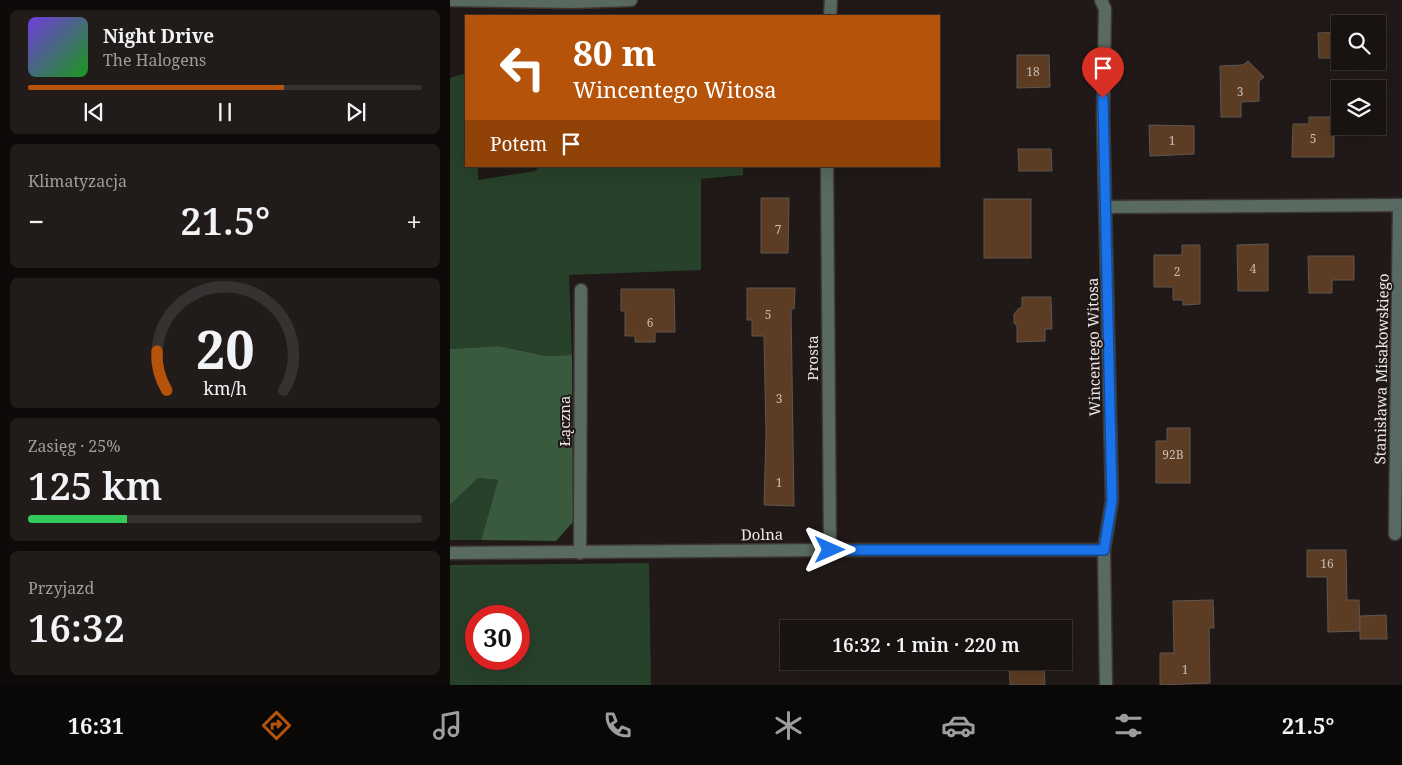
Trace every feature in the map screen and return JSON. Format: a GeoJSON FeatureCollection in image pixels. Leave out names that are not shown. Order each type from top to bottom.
{"type":"FeatureCollection","features":[{"type":"Feature","properties":{"kind":"street"},"geometry":{"type":"LineString","coordinates":[[451,0],[572,2],[631,0]]}},
{"type":"Feature","properties":{"kind":"street"},"geometry":{"type":"LineString","coordinates":[[830,15],[831,0]]}},
{"type":"Feature","properties":{"kind":"street","name":"Wincentego Witosa"},"geometry":{"type":"LineString","coordinates":[[1103,4],[1103,116],[1107,207],[1112,500],[1104,550],[1106,685]]}},
{"type":"Feature","properties":{"kind":"street","name":"Prosta"},"geometry":{"type":"LineString","coordinates":[[827,167],[830,550]]}},
{"type":"Feature","properties":{"kind":"street","name":"Stanisława Misakowskiego"},"geometry":{"type":"LineString","coordinates":[[1107,207],[1401,205],[1395,534]]}},
{"type":"Feature","properties":{"kind":"street","name":"Łączna"},"geometry":{"type":"LineString","coordinates":[[580,553],[581,290]]}},
{"type":"Feature","properties":{"kind":"street","name":"Dolna"},"geometry":{"type":"LineString","coordinates":[[450,553],[1104,550]]}},
{"type":"Feature","properties":{"kind":"green space"},"geometry":{"type":"Polygon","coordinates":[[[465,73],[465,167],[478,167],[478,180],[535,171],[539,167],[743,167],[743,175],[701,179],[701,270],[569,275],[572,355],[548,356],[499,346],[450,349],[450,78],[465,73]]]}},
{"type":"Feature","properties":{"kind":"green space"},"geometry":{"type":"Polygon","coordinates":[[[499,346],[547,356],[572,355],[573,522],[556,541],[481,540],[498,480],[478,478],[450,505],[450,349],[499,346]]]}},
{"type":"Feature","properties":{"kind":"green space"},"geometry":{"type":"Polygon","coordinates":[[[478,478],[498,480],[481,540],[450,540],[450,505],[478,478]]]}},
{"type":"Feature","properties":{"kind":"green space"},"geometry":{"type":"Polygon","coordinates":[[[649,563],[651,685],[450,685],[450,565],[649,563]]]}},
{"type":"Feature","properties":{"kind":"building"},"geometry":{"type":"Polygon","coordinates":[[[1331,32],[1331,58],[1319,58],[1318,33],[1331,32]]]}},
{"type":"Feature","properties":{"kind":"building"},"geometry":{"type":"Polygon","coordinates":[[[1017,55],[1049,55],[1050,87],[1017,88],[1017,55]]]}},
{"type":"Feature","properties":{"kind":"building"},"geometry":{"type":"Polygon","coordinates":[[[1248,61],[1264,77],[1259,81],[1259,101],[1241,102],[1241,117],[1221,117],[1220,66],[1243,65],[1248,61]]]}},
{"type":"Feature","properties":{"kind":"building"},"geometry":{"type":"Polygon","coordinates":[[[1309,117],[1331,117],[1331,135],[1334,135],[1334,157],[1292,157],[1293,124],[1309,124],[1309,117]]]}},
{"type":"Feature","properties":{"kind":"building"},"geometry":{"type":"Polygon","coordinates":[[[1149,125],[1194,126],[1194,154],[1150,156],[1149,125]]]}},
{"type":"Feature","properties":{"kind":"building"},"geometry":{"type":"Polygon","coordinates":[[[1018,149],[1051,149],[1052,171],[1019,171],[1018,149]]]}},
{"type":"Feature","properties":{"kind":"building"},"geometry":{"type":"Polygon","coordinates":[[[761,198],[789,198],[788,253],[761,253],[761,198]]]}},
{"type":"Feature","properties":{"kind":"building"},"geometry":{"type":"Polygon","coordinates":[[[984,199],[1031,199],[1031,258],[984,258],[984,199]]]}},
{"type":"Feature","properties":{"kind":"building"},"geometry":{"type":"Polygon","coordinates":[[[1268,244],[1268,291],[1238,291],[1237,245],[1268,244]]]}},
{"type":"Feature","properties":{"kind":"building"},"geometry":{"type":"Polygon","coordinates":[[[1182,245],[1200,245],[1200,304],[1183,305],[1183,300],[1173,300],[1173,287],[1154,287],[1154,255],[1182,255],[1182,245]]]}},
{"type":"Feature","properties":{"kind":"building"},"geometry":{"type":"Polygon","coordinates":[[[1308,256],[1354,256],[1354,280],[1332,280],[1332,293],[1309,293],[1308,256]]]}},
{"type":"Feature","properties":{"kind":"building"},"geometry":{"type":"Polygon","coordinates":[[[747,288],[795,288],[794,309],[791,309],[794,506],[764,505],[766,434],[764,336],[752,336],[752,320],[747,320],[747,288]]]}},
{"type":"Feature","properties":{"kind":"building"},"geometry":{"type":"Polygon","coordinates":[[[621,289],[674,289],[675,332],[655,332],[655,342],[635,342],[635,336],[625,336],[625,311],[621,311],[621,289]]]}},
{"type":"Feature","properties":{"kind":"building"},"geometry":{"type":"Polygon","coordinates":[[[1022,297],[1051,297],[1052,329],[1045,329],[1045,341],[1017,342],[1017,326],[1014,323],[1014,314],[1019,308],[1022,308],[1022,297]]]}},
{"type":"Feature","properties":{"kind":"building"},"geometry":{"type":"Polygon","coordinates":[[[1167,428],[1190,428],[1190,483],[1156,483],[1156,441],[1167,441],[1167,428]]]}},
{"type":"Feature","properties":{"kind":"building"},"geometry":{"type":"Polygon","coordinates":[[[1307,550],[1346,550],[1347,600],[1359,600],[1360,631],[1328,632],[1327,577],[1307,577],[1307,550]]]}},
{"type":"Feature","properties":{"kind":"building"},"geometry":{"type":"Polygon","coordinates":[[[1213,600],[1214,628],[1209,628],[1210,683],[1160,685],[1160,653],[1174,653],[1173,601],[1213,600]]]}},
{"type":"Feature","properties":{"kind":"building"},"geometry":{"type":"Polygon","coordinates":[[[1386,615],[1387,639],[1360,639],[1360,616],[1386,615]]]}},
{"type":"Feature","properties":{"kind":"building"},"geometry":{"type":"Polygon","coordinates":[[[1009,670],[1044,670],[1045,685],[1010,685],[1009,670]]]}},
{"type":"Feature","properties":{"kind":"route"},"geometry":{"type":"LineString","coordinates":[[830,550],[1104,550],[1112,500],[1107,207],[1103,98]]}}]}
